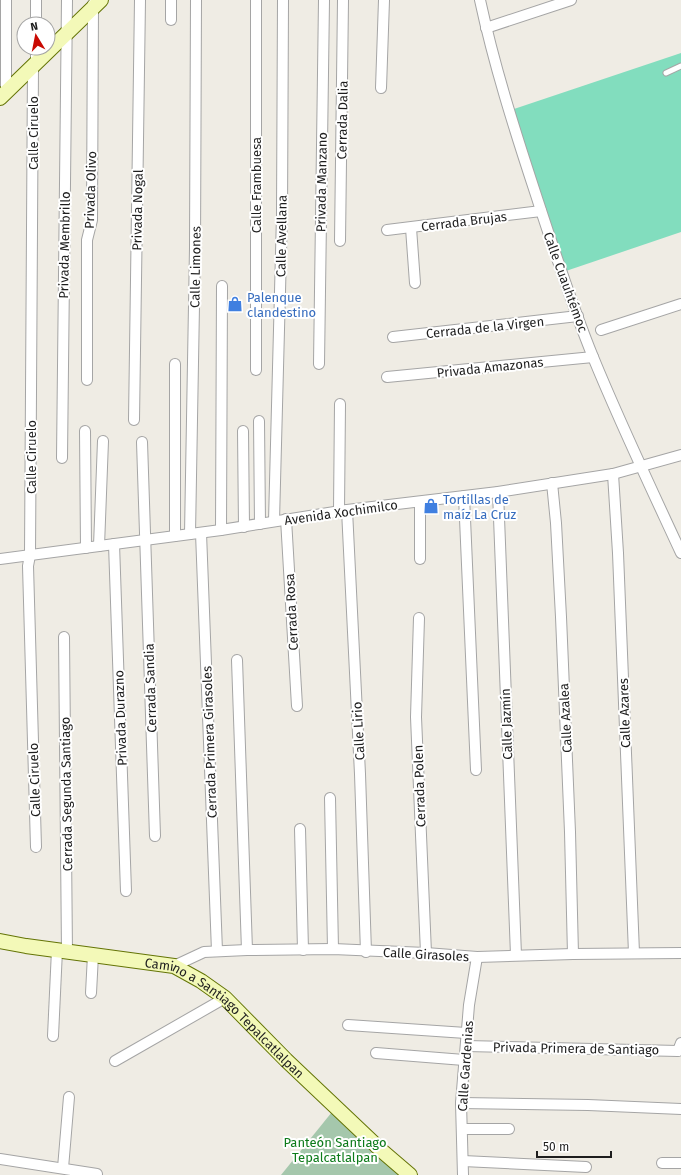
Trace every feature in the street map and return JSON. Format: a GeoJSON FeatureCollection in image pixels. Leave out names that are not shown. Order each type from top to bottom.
{"type":"FeatureCollection","features":[{"type":"Feature","properties":{"kind":"street"},"geometry":{"type":"LineString","coordinates":[[3,95],[6,0]]}},
{"type":"Feature","properties":{"kind":"street"},"geometry":{"type":"LineString","coordinates":[[36,0],[36,16]]}},
{"type":"Feature","properties":{"kind":"street","name":"Privada Membrillo"},"geometry":{"type":"LineString","coordinates":[[62,458],[67,0]]}},
{"type":"Feature","properties":{"kind":"street","name":"Privada Nogal"},"geometry":{"type":"LineString","coordinates":[[134,420],[140,0]]}},
{"type":"Feature","properties":{"kind":"street"},"geometry":{"type":"LineString","coordinates":[[172,0],[172,20]]}},
{"type":"Feature","properties":{"kind":"street","name":"Calle Limones"},"geometry":{"type":"LineString","coordinates":[[190,534],[195,256],[196,0]]}},
{"type":"Feature","properties":{"kind":"street","name":"Calle Frambuesa"},"geometry":{"type":"LineString","coordinates":[[256,0],[256,370]]}},
{"type":"Feature","properties":{"kind":"street","name":"Calle Avellana"},"geometry":{"type":"LineString","coordinates":[[274,521],[282,215],[283,0]]}},
{"type":"Feature","properties":{"kind":"street","name":"Privada Manzano"},"geometry":{"type":"LineString","coordinates":[[319,364],[324,0]]}},
{"type":"Feature","properties":{"kind":"street","name":"Cerrada Dalia"},"geometry":{"type":"LineString","coordinates":[[340,241],[343,0]]}},
{"type":"Feature","properties":{"kind":"street"},"geometry":{"type":"LineString","coordinates":[[381,88],[384,0]]}},
{"type":"Feature","properties":{"kind":"street","name":"Calle Cuauhtémoc"},"geometry":{"type":"LineString","coordinates":[[480,0],[486,28],[509,112],[541,211],[578,316],[593,357],[641,467],[681,553]]}},
{"type":"Feature","properties":{"kind":"street"},"geometry":{"type":"LineString","coordinates":[[486,28],[571,0]]}},
{"type":"Feature","properties":{"kind":"street"},"geometry":{"type":"LineString","coordinates":[[3,95],[67,33],[95,3]]}},
{"type":"Feature","properties":{"kind":"street","name":"Privada Olivo"},"geometry":{"type":"LineString","coordinates":[[87,380],[87,240],[92,220],[95,3]]}},
{"type":"Feature","properties":{"kind":"street","name":"Calle Ciruelo"},"geometry":{"type":"LineString","coordinates":[[36,56],[30,555],[28,566],[36,848]]}},
{"type":"Feature","properties":{"kind":"street","name":"Cerrada Brujas"},"geometry":{"type":"LineString","coordinates":[[387,230],[541,211]]}},
{"type":"Feature","properties":{"kind":"street"},"geometry":{"type":"LineString","coordinates":[[411,228],[415,284]]}},
{"type":"Feature","properties":{"kind":"street"},"geometry":{"type":"LineString","coordinates":[[221,530],[222,286]]}},
{"type":"Feature","properties":{"kind":"street"},"geometry":{"type":"LineString","coordinates":[[601,330],[681,304]]}},
{"type":"Feature","properties":{"kind":"street","name":"Cerrada de la Virgen"},"geometry":{"type":"LineString","coordinates":[[393,337],[578,316]]}},
{"type":"Feature","properties":{"kind":"street","name":"Privada Amazonas"},"geometry":{"type":"LineString","coordinates":[[387,377],[593,357]]}},
{"type":"Feature","properties":{"kind":"street"},"geometry":{"type":"LineString","coordinates":[[175,364],[175,536]]}},
{"type":"Feature","properties":{"kind":"street","name":"Calle Lirio"},"geometry":{"type":"LineString","coordinates":[[340,404],[343,511],[360,774],[366,952]]}},
{"type":"Feature","properties":{"kind":"street"},"geometry":{"type":"LineString","coordinates":[[259,421],[260,524]]}},
{"type":"Feature","properties":{"kind":"street"},"geometry":{"type":"LineString","coordinates":[[85,431],[86,548]]}},
{"type":"Feature","properties":{"kind":"street"},"geometry":{"type":"LineString","coordinates":[[243,431],[244,526]]}},
{"type":"Feature","properties":{"kind":"street"},"geometry":{"type":"LineString","coordinates":[[99,546],[103,441]]}},
{"type":"Feature","properties":{"kind":"street","name":"Cerrada Sandia"},"geometry":{"type":"LineString","coordinates":[[142,442],[155,836]]}},
{"type":"Feature","properties":{"kind":"street","name":"Avenida Xochimilco"},"geometry":{"type":"LineString","coordinates":[[0,559],[201,533],[343,511],[498,492],[613,474],[681,455]]}},
{"type":"Feature","properties":{"kind":"street","name":"Calle Azares"},"geometry":{"type":"LineString","coordinates":[[613,474],[618,553],[634,953]]}},
{"type":"Feature","properties":{"kind":"street","name":"Calle Azalea"},"geometry":{"type":"LineString","coordinates":[[552,483],[556,523],[561,617],[570,832],[573,954]]}},
{"type":"Feature","properties":{"kind":"street","name":"Calle Jazmín"},"geometry":{"type":"LineString","coordinates":[[498,492],[516,955]]}},
{"type":"Feature","properties":{"kind":"street"},"geometry":{"type":"LineString","coordinates":[[464,496],[476,770]]}},
{"type":"Feature","properties":{"kind":"street"},"geometry":{"type":"LineString","coordinates":[[420,502],[420,559]]}},
{"type":"Feature","properties":{"kind":"street","name":"Cerrada Rosa"},"geometry":{"type":"LineString","coordinates":[[286,519],[297,706]]}},
{"type":"Feature","properties":{"kind":"street","name":"Cerrada Primera Girasoles"},"geometry":{"type":"LineString","coordinates":[[201,533],[217,951]]}},
{"type":"Feature","properties":{"kind":"street","name":"Privada Durazno"},"geometry":{"type":"LineString","coordinates":[[114,544],[126,891]]}},
{"type":"Feature","properties":{"kind":"street","name":"Cerrada Polen"},"geometry":{"type":"LineString","coordinates":[[419,618],[416,717],[426,953]]}},
{"type":"Feature","properties":{"kind":"street","name":"Cerrada Segunda Santiago"},"geometry":{"type":"LineString","coordinates":[[53,1036],[62,951],[64,637]]}},
{"type":"Feature","properties":{"kind":"street"},"geometry":{"type":"LineString","coordinates":[[237,660],[246,950]]}},
{"type":"Feature","properties":{"kind":"street"},"geometry":{"type":"LineString","coordinates":[[330,798],[333,949]]}},
{"type":"Feature","properties":{"kind":"street"},"geometry":{"type":"LineString","coordinates":[[300,829],[303,950]]}},
{"type":"Feature","properties":{"kind":"street","name":"Camino a Santiago Tepalcatlalpan"},"geometry":{"type":"LineString","coordinates":[[0,941],[174,966],[201,981],[225,998],[292,1066],[382,1151],[410,1175]]}},
{"type":"Feature","properties":{"kind":"street","name":"Calle Girasoles"},"geometry":{"type":"LineString","coordinates":[[174,966],[204,952],[246,950],[333,949],[478,957],[516,955],[681,953]]}},
{"type":"Feature","properties":{"kind":"street"},"geometry":{"type":"LineString","coordinates":[[91,993],[93,955]]}},
{"type":"Feature","properties":{"kind":"street","name":"Calle Gardenias"},"geometry":{"type":"LineString","coordinates":[[463,1175],[461,1103],[469,1005],[478,957]]}},
{"type":"Feature","properties":{"kind":"street"},"geometry":{"type":"LineString","coordinates":[[115,1061],[225,998]]}},
{"type":"Feature","properties":{"kind":"street"},"geometry":{"type":"LineString","coordinates":[[348,1025],[466,1033]]}},
{"type":"Feature","properties":{"kind":"street","name":"Privada Primera de Santiago"},"geometry":{"type":"LineString","coordinates":[[466,1046],[678,1051],[681,1043]]}},
{"type":"Feature","properties":{"kind":"street"},"geometry":{"type":"LineString","coordinates":[[376,1053],[464,1060]]}},
{"type":"Feature","properties":{"kind":"street"},"geometry":{"type":"LineString","coordinates":[[63,1168],[68,1097]]}},
{"type":"Feature","properties":{"kind":"street"},"geometry":{"type":"LineString","coordinates":[[461,1103],[588,1105],[681,1109]]}},
{"type":"Feature","properties":{"kind":"street"},"geometry":{"type":"LineString","coordinates":[[462,1128],[509,1129]]}},
{"type":"Feature","properties":{"kind":"street"},"geometry":{"type":"LineString","coordinates":[[0,1158],[97,1174]]}},
{"type":"Feature","properties":{"kind":"street"},"geometry":{"type":"LineString","coordinates":[[463,1161],[586,1167]]}},
{"type":"Feature","properties":{"kind":"street"},"geometry":{"type":"LineString","coordinates":[[662,1164],[681,1163]]}},
{"type":"Feature","properties":{"kind":"lane"},"geometry":{"type":"LineString","coordinates":[[666,73],[681,66]]}},
{"type":"Feature","properties":{"kind":"green space"},"geometry":{"type":"Polygon","coordinates":[[[681,53],[681,232],[563,272],[511,110],[681,53]]]}},
{"type":"Feature","properties":{"kind":"green space","name":"Panteón Santiago Tepalcatlalpan"},"geometry":{"type":"Polygon","coordinates":[[[332,1112],[406,1175],[281,1175],[332,1112]]]}},
{"type":"Feature","properties":{"kind":"place","name":"Palenque clandestino"},"geometry":{"type":"Point","coordinates":[235,304]}},
{"type":"Feature","properties":{"kind":"place","name":"Tortillas de maíz La Cruz"},"geometry":{"type":"Point","coordinates":[431,506]}}]}
